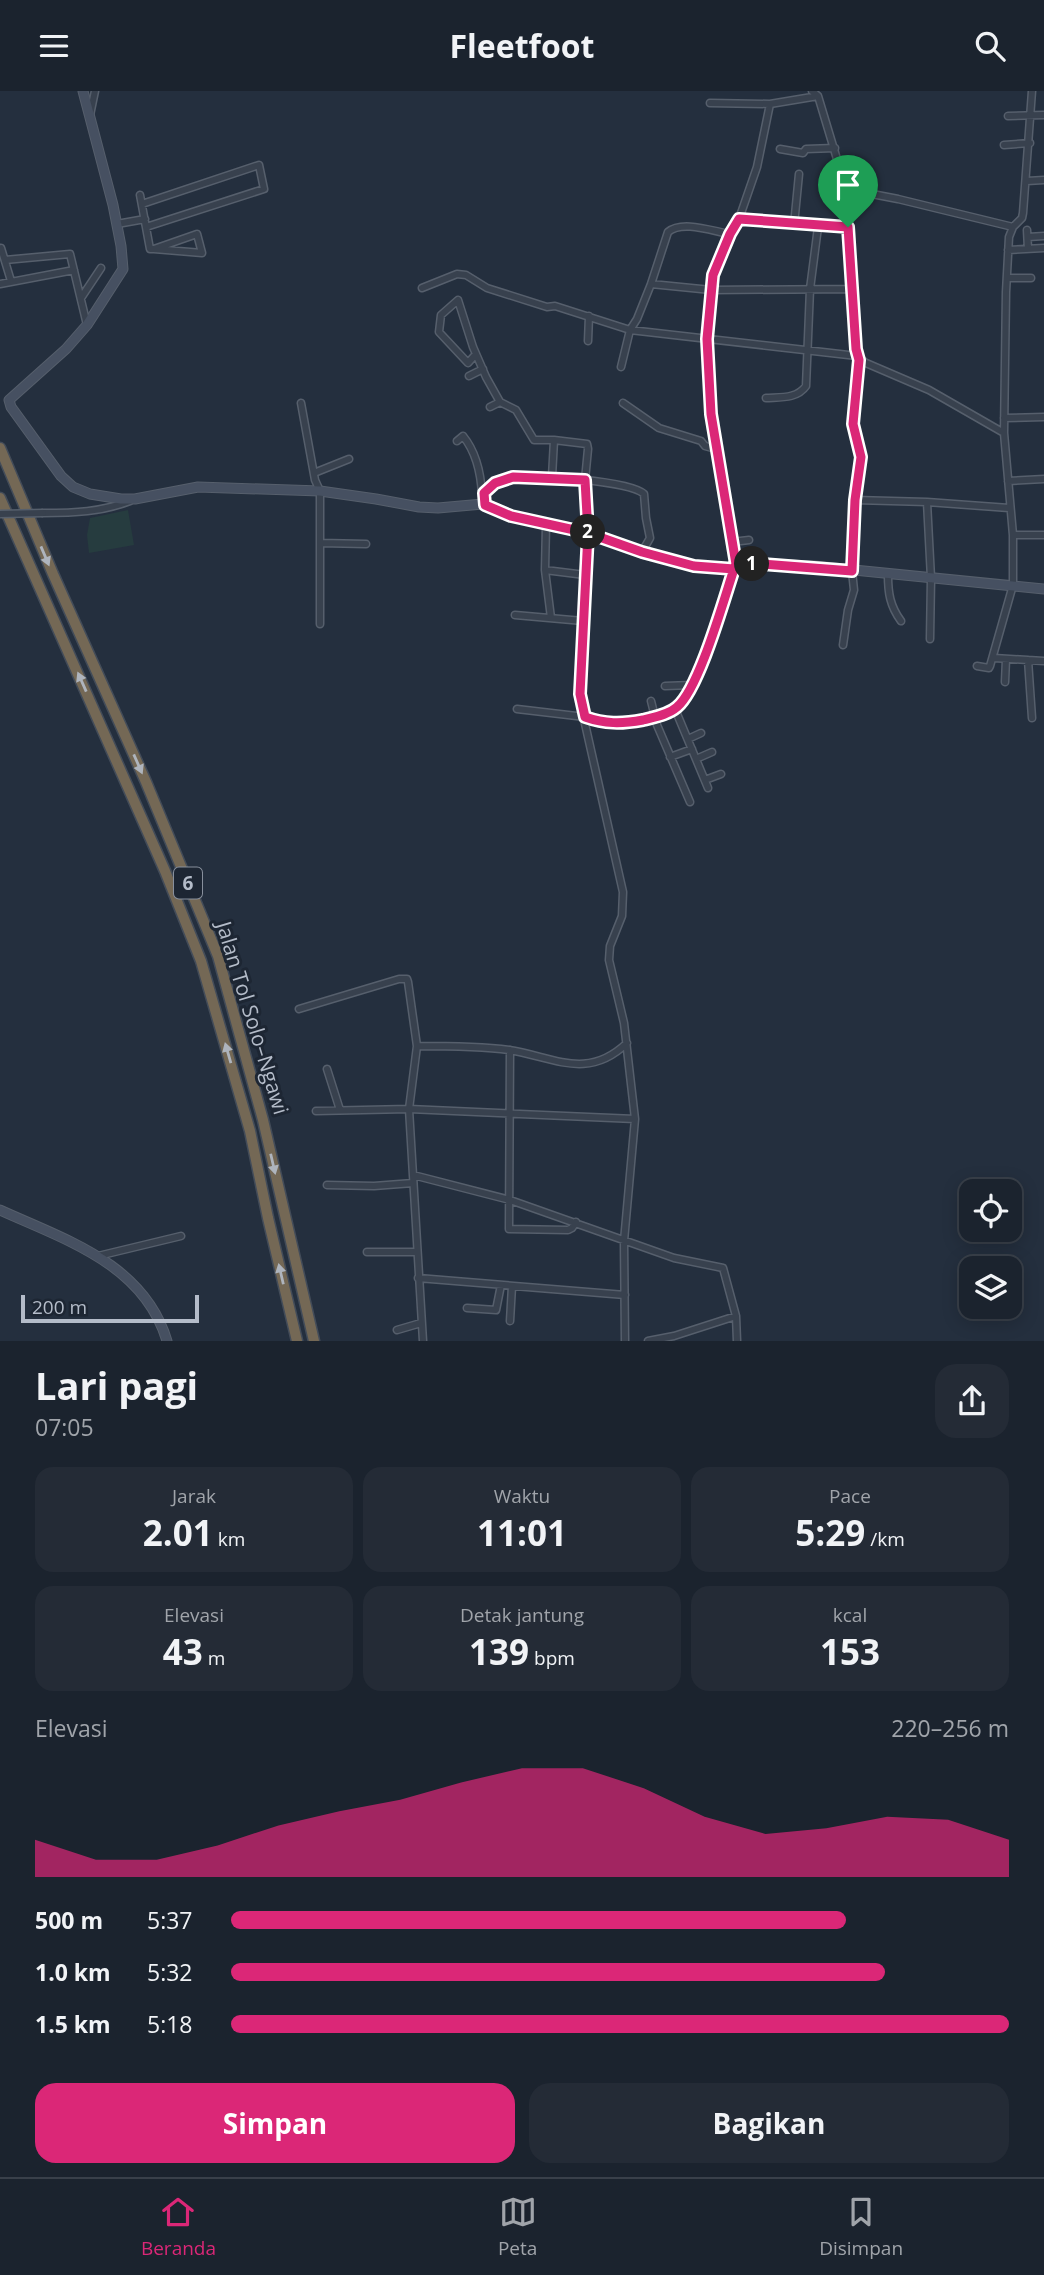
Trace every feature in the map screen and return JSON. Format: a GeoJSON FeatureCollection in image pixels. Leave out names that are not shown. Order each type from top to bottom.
{"type":"FeatureCollection","features":[{"type":"Feature","properties":{"kind":"highway","name":"Jalan Tol Solo–Ngawi"},"geometry":{"type":"LineString","coordinates":[[0,448],[146,782],[218,957],[263,1120],[314,1341]]}},
{"type":"Feature","properties":{"kind":"highway","name":"Jalan Tol Solo–Ngawi"},"geometry":{"type":"LineString","coordinates":[[0,498],[201,961],[250,1131],[297,1341]]}},
{"type":"Feature","properties":{"kind":"street"},"geometry":{"type":"LineString","coordinates":[[83,91],[117,224],[122,269],[87,325],[66,349],[10,397],[9,404],[61,476],[73,487],[98,496],[135,499]]}},
{"type":"Feature","properties":{"kind":"street"},"geometry":{"type":"LineString","coordinates":[[89,116],[95,91]]}},
{"type":"Feature","properties":{"kind":"street"},"geometry":{"type":"LineString","coordinates":[[977,666],[989,668],[994,658],[1013,585],[1013,535],[1003,433],[1008,250],[1013,227],[1022,218],[1032,91]]}},
{"type":"Feature","properties":{"kind":"street"},"geometry":{"type":"LineString","coordinates":[[710,103],[770,104],[815,94],[835,148],[846,189],[858,358],[853,424],[861,457],[855,500],[852,571],[854,590],[848,610],[844,645]]}},
{"type":"Feature","properties":{"kind":"street"},"geometry":{"type":"LineString","coordinates":[[517,709],[585,717],[614,724],[654,717],[675,709],[687,696],[692,685],[736,564],[730,513],[711,414],[707,339],[713,275],[739,219],[761,153],[770,104]]}},
{"type":"Feature","properties":{"kind":"street"},"geometry":{"type":"LineString","coordinates":[[1008,116],[1044,115]]}},
{"type":"Feature","properties":{"kind":"street"},"geometry":{"type":"LineString","coordinates":[[1004,145],[1030,143]]}},
{"type":"Feature","properties":{"kind":"street"},"geometry":{"type":"LineString","coordinates":[[780,149],[803,153],[806,149],[835,148]]}},
{"type":"Feature","properties":{"kind":"street"},"geometry":{"type":"LineString","coordinates":[[142,204],[260,165],[264,189],[146,227]]}},
{"type":"Feature","properties":{"kind":"street"},"geometry":{"type":"LineString","coordinates":[[793,225],[799,174]]}},
{"type":"Feature","properties":{"kind":"street"},"geometry":{"type":"LineString","coordinates":[[1027,181],[1044,180]]}},
{"type":"Feature","properties":{"kind":"street"},"geometry":{"type":"LineString","coordinates":[[846,189],[1013,227]]}},
{"type":"Feature","properties":{"kind":"street"},"geometry":{"type":"LineString","coordinates":[[141,195],[150,249],[202,253],[197,234],[154,249]]}},
{"type":"Feature","properties":{"kind":"street"},"geometry":{"type":"LineString","coordinates":[[117,224],[145,219]]}},
{"type":"Feature","properties":{"kind":"street"},"geometry":{"type":"LineString","coordinates":[[739,219],[818,227],[848,227]]}},
{"type":"Feature","properties":{"kind":"street"},"geometry":{"type":"LineString","coordinates":[[621,367],[630,330],[651,284],[664,239],[674,227],[730,234]]}},
{"type":"Feature","properties":{"kind":"street"},"geometry":{"type":"LineString","coordinates":[[766,398],[794,396],[806,386],[810,289],[818,227]]}},
{"type":"Feature","properties":{"kind":"street"},"geometry":{"type":"LineString","coordinates":[[1028,249],[1028,234],[1044,236]]}},
{"type":"Feature","properties":{"kind":"street"},"geometry":{"type":"LineString","coordinates":[[1,247],[11,281]]}},
{"type":"Feature","properties":{"kind":"street"},"geometry":{"type":"LineString","coordinates":[[1008,250],[1044,248]]}},
{"type":"Feature","properties":{"kind":"street"},"geometry":{"type":"LineString","coordinates":[[5,260],[66,253],[71,257],[87,325]]}},
{"type":"Feature","properties":{"kind":"street"},"geometry":{"type":"LineString","coordinates":[[80,298],[101,268]]}},
{"type":"Feature","properties":{"kind":"street"},"geometry":{"type":"LineString","coordinates":[[0,284],[74,270]]}},
{"type":"Feature","properties":{"kind":"street"},"geometry":{"type":"LineString","coordinates":[[422,288],[462,274],[497,291],[630,330],[858,358],[929,390],[1003,433]]}},
{"type":"Feature","properties":{"kind":"street"},"geometry":{"type":"LineString","coordinates":[[1007,278],[1031,278]]}},
{"type":"Feature","properties":{"kind":"street"},"geometry":{"type":"LineString","coordinates":[[651,284],[711,290],[852,289]]}},
{"type":"Feature","properties":{"kind":"street"},"geometry":{"type":"LineString","coordinates":[[476,354],[468,363],[439,332],[440,315],[458,300],[476,354],[500,402],[516,410],[534,440],[586,444],[588,449],[585,480],[588,533],[580,694],[623,892],[622,916],[610,946],[609,960],[627,1043],[635,1119],[624,1241],[625,1341]]}},
{"type":"Feature","properties":{"kind":"street"},"geometry":{"type":"LineString","coordinates":[[588,341],[589,316]]}},
{"type":"Feature","properties":{"kind":"street"},"geometry":{"type":"LineString","coordinates":[[469,376],[483,369]]}},
{"type":"Feature","properties":{"kind":"street"},"geometry":{"type":"LineString","coordinates":[[490,407],[500,402]]}},
{"type":"Feature","properties":{"kind":"street"},"geometry":{"type":"LineString","coordinates":[[301,403],[320,491],[320,624]]}},
{"type":"Feature","properties":{"kind":"street"},"geometry":{"type":"LineString","coordinates":[[623,403],[659,428],[701,441],[705,446],[716,449]]}},
{"type":"Feature","properties":{"kind":"street"},"geometry":{"type":"LineString","coordinates":[[1003,418],[1044,417]]}},
{"type":"Feature","properties":{"kind":"street"},"geometry":{"type":"LineString","coordinates":[[457,441],[465,437],[481,472],[484,504]]}},
{"type":"Feature","properties":{"kind":"street"},"geometry":{"type":"LineString","coordinates":[[552,477],[554,440]]}},
{"type":"Feature","properties":{"kind":"street"},"geometry":{"type":"LineString","coordinates":[[314,473],[349,459]]}},
{"type":"Feature","properties":{"kind":"street"},"geometry":{"type":"LineString","coordinates":[[484,504],[484,493],[503,479],[513,477],[585,480],[636,489],[643,492],[650,538],[642,552]]}},
{"type":"Feature","properties":{"kind":"street"},"geometry":{"type":"LineString","coordinates":[[1008,481],[1044,479]]}},
{"type":"Feature","properties":{"kind":"street"},"geometry":{"type":"LineString","coordinates":[[0,514],[109,509],[135,499],[198,487],[320,491],[419,507],[484,504],[511,516],[588,533],[694,566],[734,569],[762,564],[1044,589]]}},
{"type":"Feature","properties":{"kind":"street"},"geometry":{"type":"LineString","coordinates":[[855,500],[1009,508]]}},
{"type":"Feature","properties":{"kind":"street"},"geometry":{"type":"LineString","coordinates":[[927,502],[931,578],[930,639]]}},
{"type":"Feature","properties":{"kind":"street"},"geometry":{"type":"LineString","coordinates":[[546,525],[545,570],[551,618]]}},
{"type":"Feature","properties":{"kind":"street"},"geometry":{"type":"LineString","coordinates":[[1013,535],[1044,535]]}},
{"type":"Feature","properties":{"kind":"street"},"geometry":{"type":"LineString","coordinates":[[732,542],[749,540]]}},
{"type":"Feature","properties":{"kind":"street"},"geometry":{"type":"LineString","coordinates":[[321,543],[366,544]]}},
{"type":"Feature","properties":{"kind":"street"},"geometry":{"type":"LineString","coordinates":[[545,570],[585,575]]}},
{"type":"Feature","properties":{"kind":"street"},"geometry":{"type":"LineString","coordinates":[[888,575],[888,593],[893,609],[901,621]]}},
{"type":"Feature","properties":{"kind":"street"},"geometry":{"type":"LineString","coordinates":[[514,615],[583,621]]}},
{"type":"Feature","properties":{"kind":"street"},"geometry":{"type":"LineString","coordinates":[[994,658],[1044,661]]}},
{"type":"Feature","properties":{"kind":"street"},"geometry":{"type":"LineString","coordinates":[[1005,682],[1006,659]]}},
{"type":"Feature","properties":{"kind":"street"},"geometry":{"type":"LineString","coordinates":[[1028,660],[1032,718]]}},
{"type":"Feature","properties":{"kind":"street"},"geometry":{"type":"LineString","coordinates":[[665,686],[692,685]]}},
{"type":"Feature","properties":{"kind":"street"},"geometry":{"type":"LineString","coordinates":[[651,701],[654,717],[690,802]]}},
{"type":"Feature","properties":{"kind":"street"},"geometry":{"type":"LineString","coordinates":[[675,709],[707,784],[722,774]]}},
{"type":"Feature","properties":{"kind":"street"},"geometry":{"type":"LineString","coordinates":[[688,739],[701,733]]}},
{"type":"Feature","properties":{"kind":"street"},"geometry":{"type":"LineString","coordinates":[[670,757],[692,749]]}},
{"type":"Feature","properties":{"kind":"street"},"geometry":{"type":"LineString","coordinates":[[696,759],[712,752]]}},
{"type":"Feature","properties":{"kind":"street"},"geometry":{"type":"LineString","coordinates":[[299,1009],[407,979],[417,1046],[409,1109],[423,1341]]}},
{"type":"Feature","properties":{"kind":"street"},"geometry":{"type":"LineString","coordinates":[[417,1046],[510,1050],[545,1060],[577,1064],[611,1057],[627,1043]]}},
{"type":"Feature","properties":{"kind":"street"},"geometry":{"type":"LineString","coordinates":[[510,1050],[509,1229],[568,1230],[576,1222]]}},
{"type":"Feature","properties":{"kind":"street"},"geometry":{"type":"LineString","coordinates":[[327,1069],[341,1110]]}},
{"type":"Feature","properties":{"kind":"street"},"geometry":{"type":"LineString","coordinates":[[316,1111],[409,1109],[635,1119]]}},
{"type":"Feature","properties":{"kind":"street"},"geometry":{"type":"LineString","coordinates":[[413,1175],[510,1200],[674,1258],[723,1268],[736,1317],[737,1341]]}},
{"type":"Feature","properties":{"kind":"street"},"geometry":{"type":"LineString","coordinates":[[327,1185],[413,1184]]}},
{"type":"Feature","properties":{"kind":"street"},"geometry":{"type":"LineString","coordinates":[[0,1210],[98,1256],[120,1270],[152,1306],[167,1341]]}},
{"type":"Feature","properties":{"kind":"street"},"geometry":{"type":"LineString","coordinates":[[98,1256],[181,1236]]}},
{"type":"Feature","properties":{"kind":"street"},"geometry":{"type":"LineString","coordinates":[[367,1252],[417,1252]]}},
{"type":"Feature","properties":{"kind":"street"},"geometry":{"type":"LineString","coordinates":[[418,1278],[625,1294]]}},
{"type":"Feature","properties":{"kind":"street"},"geometry":{"type":"LineString","coordinates":[[467,1308],[496,1310],[500,1285]]}},
{"type":"Feature","properties":{"kind":"street"},"geometry":{"type":"LineString","coordinates":[[510,1321],[512,1286]]}},
{"type":"Feature","properties":{"kind":"street"},"geometry":{"type":"LineString","coordinates":[[648,1341],[736,1317]]}},
{"type":"Feature","properties":{"kind":"street"},"geometry":{"type":"LineString","coordinates":[[397,1330],[421,1323]]}},
{"type":"Feature","properties":{"kind":"green space"},"geometry":{"type":"Polygon","coordinates":[[[128,510],[134,545],[89,553],[87,535],[90,518],[128,510]]]}},
{"type":"Feature","properties":{"kind":"route"},"geometry":{"type":"LineString","coordinates":[[848,227],[739,219],[730,234],[713,275],[707,339],[711,414],[718,463],[730,513],[736,564],[734,569],[694,682],[681,703],[675,709],[655,717],[624,723],[603,723],[585,717],[580,694],[588,533],[585,480],[513,477],[495,483],[484,493],[485,505],[511,516],[588,533],[694,566],[734,569],[762,564],[852,571],[855,500],[861,457],[853,424],[859,360],[848,227]]}}]}
